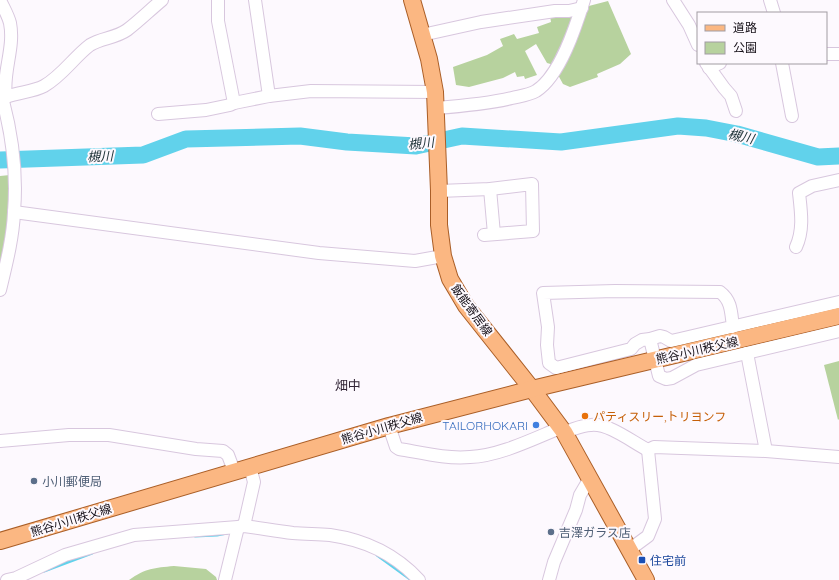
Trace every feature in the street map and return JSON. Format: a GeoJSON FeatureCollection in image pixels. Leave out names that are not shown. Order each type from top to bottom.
{"type":"FeatureCollection","features":[{"type":"Feature","properties":{"kind":"main road","name":"飯能寄居線"},"geometry":{"type":"LineString","coordinates":[[412,0],[429,58],[435,92],[437,113],[439,225],[443,256],[450,279],[466,306],[532,389],[562,430],[646,580]]}},
{"type":"Feature","properties":{"kind":"main road","name":"熊谷小川秩父線"},"geometry":{"type":"LineString","coordinates":[[0,541],[389,426],[532,389],[839,316]]}},
{"type":"Feature","properties":{"kind":"street"},"geometry":{"type":"LineString","coordinates":[[0,0],[10,22],[11,30],[10,51],[3,100],[11,133],[14,186],[12,234],[0,290]]}},
{"type":"Feature","properties":{"kind":"street"},"geometry":{"type":"LineString","coordinates":[[3,100],[15,93],[44,86],[54,79],[89,46],[97,41],[111,38],[127,31],[162,0]]}},
{"type":"Feature","properties":{"kind":"street"},"geometry":{"type":"LineString","coordinates":[[218,0],[218,21],[234,103]]}},
{"type":"Feature","properties":{"kind":"street"},"geometry":{"type":"LineString","coordinates":[[255,0],[269,96]]}},
{"type":"Feature","properties":{"kind":"street"},"geometry":{"type":"LineString","coordinates":[[673,0],[689,25],[697,44]]}},
{"type":"Feature","properties":{"kind":"street"},"geometry":{"type":"LineString","coordinates":[[770,0],[774,12]]}},
{"type":"Feature","properties":{"kind":"street"},"geometry":{"type":"LineString","coordinates":[[422,35],[481,22],[569,11],[583,4]]}},
{"type":"Feature","properties":{"kind":"street"},"geometry":{"type":"LineString","coordinates":[[437,113],[505,100],[527,95],[536,91],[544,84],[560,61],[583,4]]}},
{"type":"Feature","properties":{"kind":"street"},"geometry":{"type":"LineString","coordinates":[[827,54],[839,54]]}},
{"type":"Feature","properties":{"kind":"street"},"geometry":{"type":"LineString","coordinates":[[782,64],[792,116]]}},
{"type":"Feature","properties":{"kind":"street"},"geometry":{"type":"LineString","coordinates":[[712,65],[731,96],[736,111]]}},
{"type":"Feature","properties":{"kind":"street"},"geometry":{"type":"LineString","coordinates":[[158,114],[206,110],[269,96],[311,91],[435,92]]}},
{"type":"Feature","properties":{"kind":"street"},"geometry":{"type":"LineString","coordinates":[[796,247],[800,240],[802,223],[799,193],[812,186],[839,180]]}},
{"type":"Feature","properties":{"kind":"street"},"geometry":{"type":"LineString","coordinates":[[439,191],[490,189],[532,184],[533,231],[489,234],[490,189]]}},
{"type":"Feature","properties":{"kind":"street"},"geometry":{"type":"LineString","coordinates":[[14,212],[319,253],[415,261],[443,256]]}},
{"type":"Feature","properties":{"kind":"street"},"geometry":{"type":"LineString","coordinates":[[733,327],[730,305],[727,297],[720,292],[615,291],[543,293],[548,327],[547,345],[549,363],[556,368],[631,349],[635,344],[642,340],[650,340],[660,336],[671,341],[733,327],[839,302]]}},
{"type":"Feature","properties":{"kind":"street"},"geometry":{"type":"LineString","coordinates":[[650,340],[659,376],[666,379],[672,378],[696,365],[839,331]]}},
{"type":"Feature","properties":{"kind":"street"},"geometry":{"type":"LineString","coordinates":[[747,353],[766,452]]}},
{"type":"Feature","properties":{"kind":"street"},"geometry":{"type":"LineString","coordinates":[[389,426],[396,448],[444,457],[471,457],[504,450],[562,430],[591,425],[603,426],[614,430],[648,450]]}},
{"type":"Feature","properties":{"kind":"street"},"geometry":{"type":"LineString","coordinates":[[0,441],[69,435],[108,435],[196,449],[223,451],[228,455],[234,472]]}},
{"type":"Feature","properties":{"kind":"street"},"geometry":{"type":"LineString","coordinates":[[648,450],[654,447],[839,457]]}},
{"type":"Feature","properties":{"kind":"street"},"geometry":{"type":"LineString","coordinates":[[629,550],[648,536],[655,519],[648,450]]}},
{"type":"Feature","properties":{"kind":"street"},"geometry":{"type":"LineString","coordinates":[[225,580],[254,482],[250,466]]}},
{"type":"Feature","properties":{"kind":"street"},"geometry":{"type":"LineString","coordinates":[[549,580],[554,562],[576,510],[580,495],[590,478]]}},
{"type":"Feature","properties":{"kind":"street"},"geometry":{"type":"LineString","coordinates":[[7,580],[16,578],[65,555],[134,536],[241,527],[329,535],[356,540],[374,546],[392,558],[418,580]]}},
{"type":"Feature","properties":{"kind":"green space"},"geometry":{"type":"Polygon","coordinates":[[[608,1],[631,54],[620,64],[597,74],[598,77],[570,87],[563,84],[557,73],[585,7],[608,1]]]}},
{"type":"Feature","properties":{"kind":"green space"},"geometry":{"type":"Polygon","coordinates":[[[574,15],[554,65],[547,63],[536,44],[525,51],[537,75],[525,79],[524,76],[517,77],[515,72],[503,78],[469,87],[456,85],[453,67],[487,55],[503,46],[500,39],[514,34],[517,39],[539,33],[537,27],[551,22],[550,16],[574,15]]]}},
{"type":"Feature","properties":{"kind":"green space"},"geometry":{"type":"Polygon","coordinates":[[[10,175],[12,204],[0,267],[0,176],[10,175]]]}},
{"type":"Feature","properties":{"kind":"green space"},"geometry":{"type":"Polygon","coordinates":[[[839,361],[839,419],[838,420],[824,365],[839,361]]]}},
{"type":"Feature","properties":{"kind":"green space"},"geometry":{"type":"Polygon","coordinates":[[[174,566],[206,569],[216,577],[217,580],[129,580],[150,569],[174,566]]]}},
{"type":"Feature","properties":{"kind":"waterway","name":"槻川"},"geometry":{"type":"LineString","coordinates":[[0,160],[143,155],[186,139],[300,136],[347,142],[416,146],[462,136],[561,142],[678,126],[706,128],[737,134],[818,157],[839,156]]}},
{"type":"Feature","properties":{"kind":"waterway"},"geometry":{"type":"LineString","coordinates":[[195,536],[227,533]]}},
{"type":"Feature","properties":{"kind":"waterway"},"geometry":{"type":"LineString","coordinates":[[44,571],[92,553]]}},
{"type":"Feature","properties":{"kind":"waterway"},"geometry":{"type":"LineString","coordinates":[[377,555],[410,579]]}},
{"type":"Feature","properties":{"kind":"place","name":"パティスリー,トリヨンフ"},"geometry":{"type":"Point","coordinates":[585,416]}},
{"type":"Feature","properties":{"kind":"place","name":"TAILORHOKARI"},"geometry":{"type":"Point","coordinates":[536,425]}},
{"type":"Feature","properties":{"kind":"place","name":"小川郵便局"},"geometry":{"type":"Point","coordinates":[34,481]}},
{"type":"Feature","properties":{"kind":"place","name":"吉澤ガラス店"},"geometry":{"type":"Point","coordinates":[551,532]}},
{"type":"Feature","properties":{"kind":"place","name":"住宅前"},"geometry":{"type":"Point","coordinates":[642,560]}},
{"type":"Feature","properties":{"kind":"district","name":"畑中"},"geometry":{"type":"Point","coordinates":[348,385]}}]}
